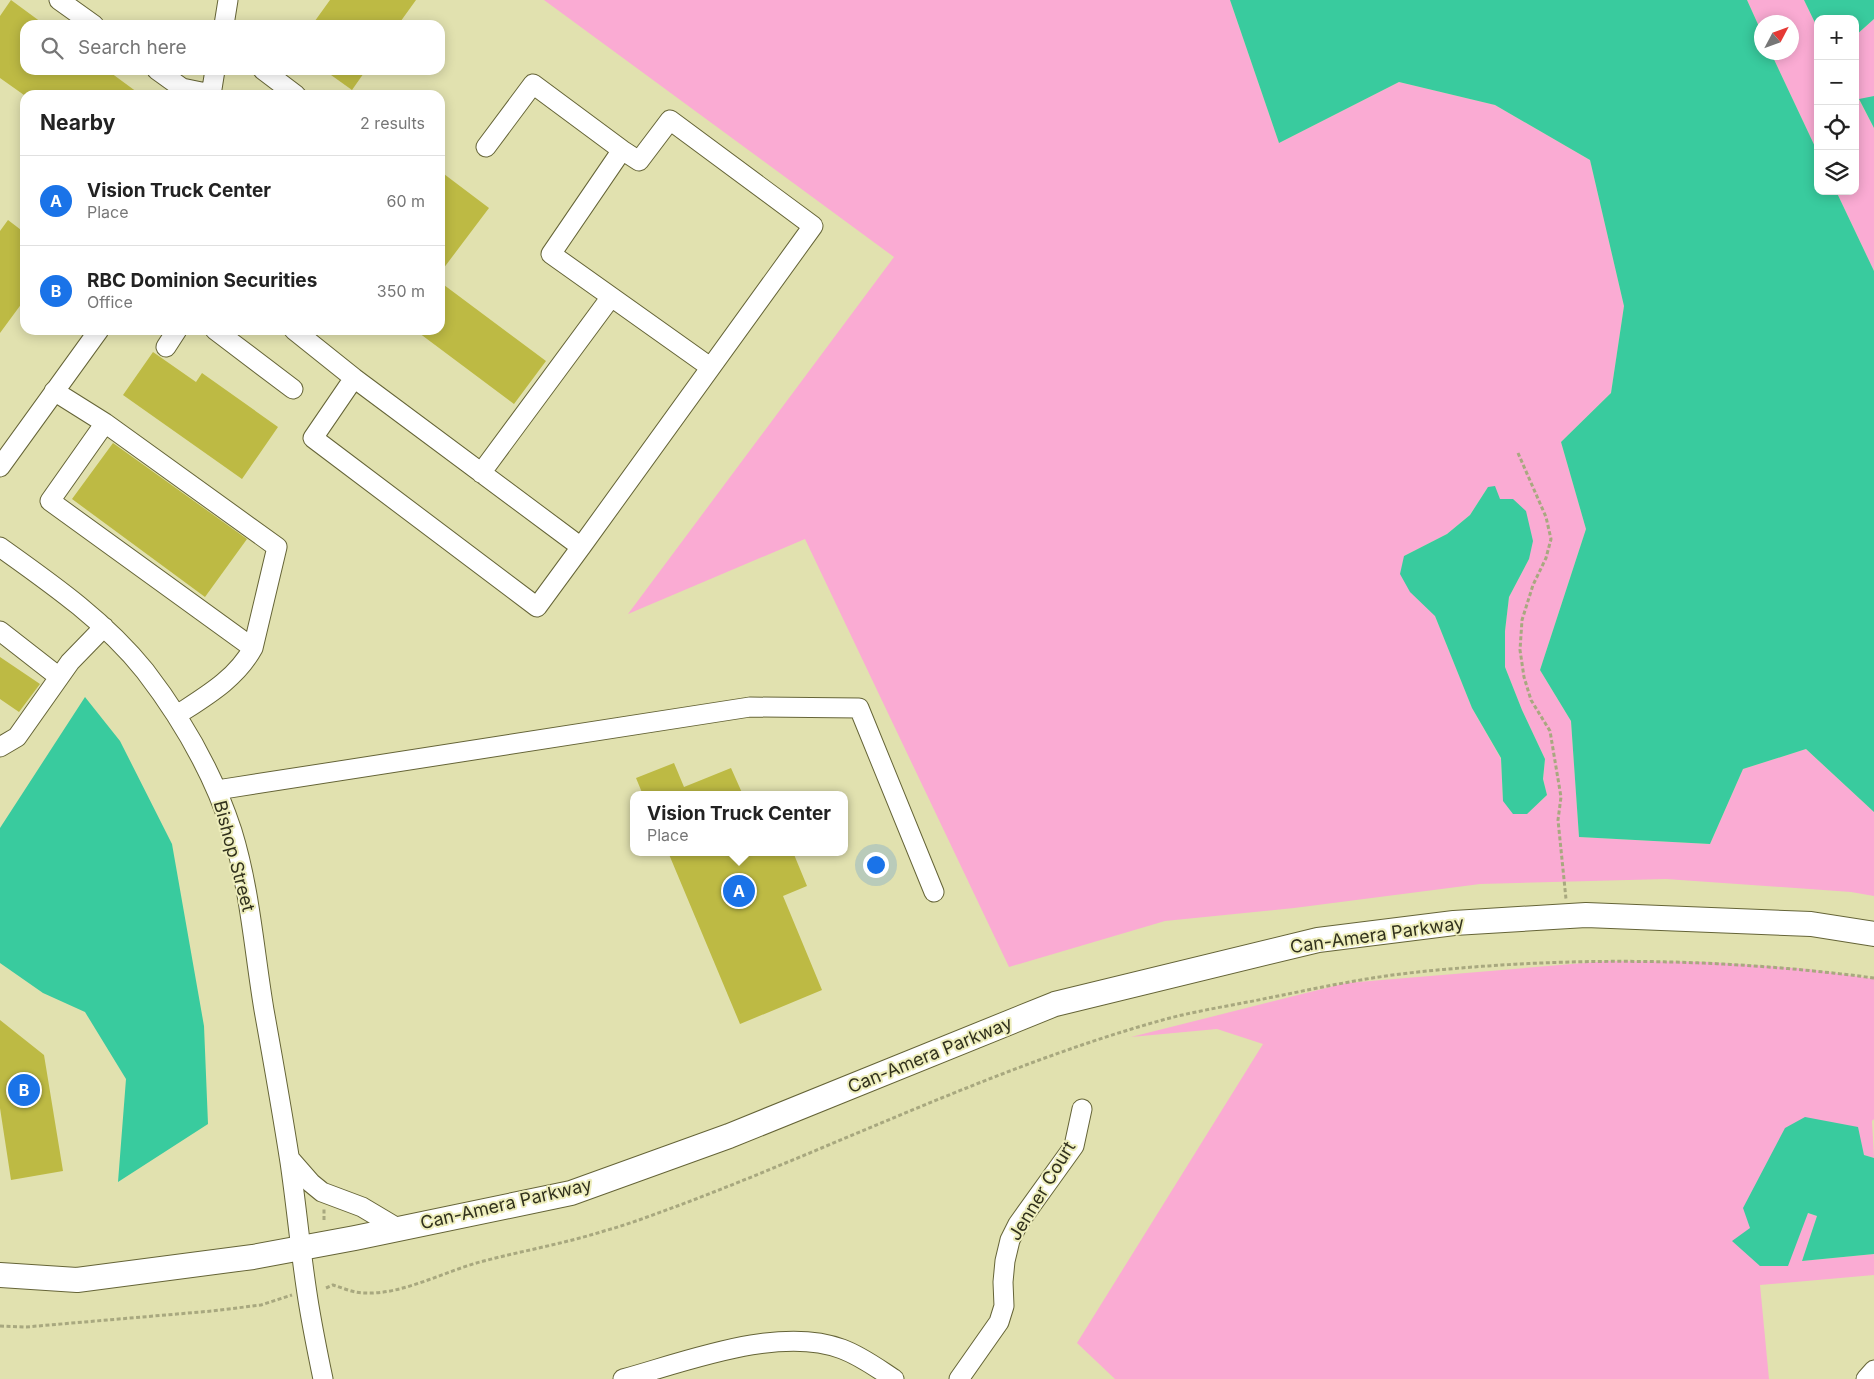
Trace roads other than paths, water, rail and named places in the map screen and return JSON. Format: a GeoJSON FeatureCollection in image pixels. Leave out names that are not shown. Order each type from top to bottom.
{"type":"FeatureCollection","features":[{"type":"Feature","properties":{"kind":"main road","name":"Can-Amera Parkway"},"geometry":{"type":"LineString","coordinates":[[0,1275],[77,1280],[253,1257],[571,1193],[729,1136],[1055,1004],[1318,940],[1454,923],[1586,916],[1810,924],[1874,934]]}},
{"type":"Feature","properties":{"kind":"street"},"geometry":{"type":"LineString","coordinates":[[59,0],[87,20]]}},
{"type":"Feature","properties":{"kind":"street"},"geometry":{"type":"LineString","coordinates":[[225,20],[228,0]]}},
{"type":"Feature","properties":{"kind":"street"},"geometry":{"type":"LineString","coordinates":[[162,75],[178,90]]}},
{"type":"Feature","properties":{"kind":"street"},"geometry":{"type":"LineString","coordinates":[[212,90],[214,75]]}},
{"type":"Feature","properties":{"kind":"street"},"geometry":{"type":"LineString","coordinates":[[270,75],[289,90]]}},
{"type":"Feature","properties":{"kind":"street"},"geometry":{"type":"LineString","coordinates":[[354,378],[313,438],[537,607],[813,226],[670,120],[639,161],[533,84],[486,147]]}},
{"type":"Feature","properties":{"kind":"street"},"geometry":{"type":"LineString","coordinates":[[622,150],[551,254],[710,367]]}},
{"type":"Feature","properties":{"kind":"street"},"geometry":{"type":"LineString","coordinates":[[482,473],[611,297]]}},
{"type":"Feature","properties":{"kind":"street"},"geometry":{"type":"LineString","coordinates":[[0,467],[95,335]]}},
{"type":"Feature","properties":{"kind":"street"},"geometry":{"type":"LineString","coordinates":[[166,347],[174,335]]}},
{"type":"Feature","properties":{"kind":"street"},"geometry":{"type":"LineString","coordinates":[[222,335],[293,389]]}},
{"type":"Feature","properties":{"kind":"street"},"geometry":{"type":"LineString","coordinates":[[300,335],[354,378],[581,547]]}},
{"type":"Feature","properties":{"kind":"street"},"geometry":{"type":"LineString","coordinates":[[54,391],[105,423],[277,547],[254,648],[248,658],[224,683],[177,715]]}},
{"type":"Feature","properties":{"kind":"street"},"geometry":{"type":"LineString","coordinates":[[105,423],[50,501],[254,648]]}},
{"type":"Feature","properties":{"kind":"street","name":"Bishop Street"},"geometry":{"type":"LineString","coordinates":[[0,547],[70,598],[104,627],[144,670],[177,715],[217,790],[232,832],[250,914],[259,981],[290,1159],[308,1304],[323,1379]]}},
{"type":"Feature","properties":{"kind":"street"},"geometry":{"type":"LineString","coordinates":[[0,747],[17,737],[70,662],[104,627]]}},
{"type":"Feature","properties":{"kind":"street"},"geometry":{"type":"LineString","coordinates":[[0,631],[59,677]]}},
{"type":"Feature","properties":{"kind":"street"},"geometry":{"type":"LineString","coordinates":[[217,790],[750,707],[859,708],[934,892]]}},
{"type":"Feature","properties":{"kind":"street","name":"Jenner Court"},"geometry":{"type":"LineString","coordinates":[[959,1379],[999,1322],[1004,1306],[1003,1282],[1010,1240],[1018,1224],[1074,1146],[1082,1110]]}},
{"type":"Feature","properties":{"kind":"street"},"geometry":{"type":"LineString","coordinates":[[290,1159],[311,1183],[322,1192],[362,1207],[399,1229]]}},
{"type":"Feature","properties":{"kind":"street"},"geometry":{"type":"LineString","coordinates":[[623,1379],[756,1344],[794,1340],[840,1348],[867,1361],[894,1379]]}},
{"type":"Feature","properties":{"kind":"street"},"geometry":{"type":"LineString","coordinates":[[1866,1379],[1874,1370]]}},
{"type":"Feature","properties":{"kind":"place","name":"Vision Truck Center"},"geometry":{"type":"Point","coordinates":[739,891]}},
{"type":"Feature","properties":{"kind":"place","name":"RBC Dominion Securities"},"geometry":{"type":"Point","coordinates":[24,1090]}}]}
